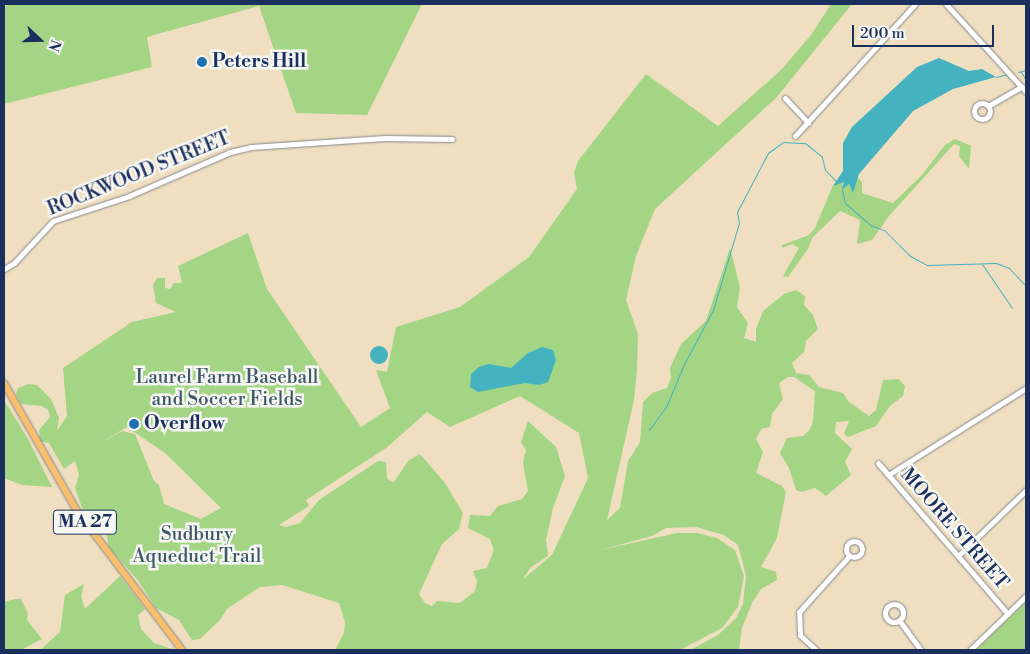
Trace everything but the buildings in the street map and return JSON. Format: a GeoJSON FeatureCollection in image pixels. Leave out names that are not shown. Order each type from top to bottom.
{"type":"FeatureCollection","features":[{"type":"Feature","properties":{"kind":"main road","name":"MA 27"},"geometry":{"type":"LineString","coordinates":[[4,383],[77,511],[182,650]]}},
{"type":"Feature","properties":{"kind":"street"},"geometry":{"type":"LineString","coordinates":[[795,136],[915,4]]}},
{"type":"Feature","properties":{"kind":"street"},"geometry":{"type":"LineString","coordinates":[[946,4],[1026,92]]}},
{"type":"Feature","properties":{"kind":"street"},"geometry":{"type":"LineString","coordinates":[[988,106],[1022,86]]}},
{"type":"Feature","properties":{"kind":"street"},"geometry":{"type":"LineString","coordinates":[[785,98],[808,123]]}},
{"type":"Feature","properties":{"kind":"street","name":"ROCKWOOD STREET"},"geometry":{"type":"LineString","coordinates":[[4,269],[14,263],[53,221],[129,196],[230,152],[251,147],[385,138],[452,139]]}},
{"type":"Feature","properties":{"kind":"street"},"geometry":{"type":"LineString","coordinates":[[888,475],[1026,388]]}},
{"type":"Feature","properties":{"kind":"street","name":"MOORE STREET"},"geometry":{"type":"LineString","coordinates":[[878,463],[1008,614]]}},
{"type":"Feature","properties":{"kind":"street"},"geometry":{"type":"LineString","coordinates":[[958,556],[1026,490]]}},
{"type":"Feature","properties":{"kind":"street"},"geometry":{"type":"LineString","coordinates":[[816,650],[800,635],[799,612],[849,556]]}},
{"type":"Feature","properties":{"kind":"street"},"geometry":{"type":"LineString","coordinates":[[970,650],[1026,596]]}},
{"type":"Feature","properties":{"kind":"street"},"geometry":{"type":"LineString","coordinates":[[899,620],[921,650]]}},
{"type":"Feature","properties":{"kind":"green space"},"geometry":{"type":"Polygon","coordinates":[[[7,4],[422,4],[367,115],[296,113],[259,6],[147,37],[152,67],[4,104],[4,9],[7,4]]]}},
{"type":"Feature","properties":{"kind":"green space","name":"Laurel Farm Baseball and Soccer Fields"},"geometry":{"type":"Polygon","coordinates":[[[831,4],[852,4],[776,98],[655,209],[636,256],[626,300],[638,334],[637,369],[634,400],[607,520],[620,508],[628,461],[640,442],[643,402],[652,393],[667,388],[671,378],[670,368],[681,344],[706,321],[730,248],[740,287],[737,307],[748,323],[744,338],[756,342],[756,329],[763,311],[784,294],[796,290],[805,296],[804,305],[813,315],[818,329],[806,341],[804,352],[792,363],[796,373],[809,375],[819,387],[843,393],[849,402],[869,416],[876,410],[883,380],[899,379],[905,386],[903,396],[890,406],[876,426],[848,437],[844,434],[849,421],[836,422],[835,433],[852,449],[845,462],[851,475],[826,496],[815,488],[802,492],[796,490],[789,468],[780,453],[787,438],[803,436],[809,431],[813,422],[815,391],[794,377],[788,377],[779,383],[783,399],[772,414],[770,427],[761,429],[756,439],[763,452],[756,473],[782,486],[786,492],[777,538],[761,567],[776,572],[777,580],[761,589],[752,603],[742,628],[739,650],[690,650],[718,635],[736,618],[743,604],[746,576],[738,545],[724,535],[696,527],[666,528],[652,536],[600,550],[677,533],[697,533],[717,538],[735,550],[744,576],[738,607],[722,628],[680,650],[335,650],[344,633],[345,622],[339,603],[282,585],[260,587],[228,608],[219,621],[200,639],[192,640],[179,620],[156,608],[137,579],[109,548],[106,530],[84,513],[75,488],[79,474],[75,461],[64,469],[49,443],[40,441],[39,430],[50,417],[48,410],[42,406],[21,404],[16,394],[18,388],[29,384],[37,385],[51,399],[59,418],[57,431],[67,416],[63,368],[132,322],[176,312],[156,303],[153,285],[157,278],[165,278],[165,288],[170,289],[174,283],[182,283],[178,266],[248,233],[267,289],[361,427],[390,408],[376,370],[387,372],[396,327],[460,307],[529,257],[577,189],[574,173],[578,161],[646,74],[718,126],[781,70],[811,35],[831,4]],[[520,396],[450,427],[427,412],[386,448],[306,500],[309,506],[279,525],[286,527],[300,523],[319,500],[378,461],[386,462],[387,479],[394,482],[408,461],[420,454],[445,483],[463,513],[459,529],[442,544],[419,594],[425,603],[432,606],[437,601],[460,603],[475,591],[477,582],[473,571],[487,568],[494,550],[490,539],[468,528],[470,515],[490,516],[498,506],[522,499],[528,491],[523,463],[526,450],[521,442],[528,421],[556,447],[565,476],[553,508],[546,540],[548,556],[531,567],[523,579],[552,555],[588,478],[579,433],[520,396]],[[127,427],[97,445],[122,431],[135,434],[154,481],[159,485],[164,504],[201,519],[221,508],[165,453],[127,427]]]}},
{"type":"Feature","properties":{"kind":"green space"},"geometry":{"type":"Polygon","coordinates":[[[955,139],[971,146],[969,169],[959,156],[960,146],[954,144],[889,216],[872,240],[857,244],[860,220],[840,211],[812,238],[808,249],[788,277],[783,276],[799,248],[792,244],[782,248],[782,245],[809,235],[815,228],[833,185],[845,182],[844,187],[850,184],[853,192],[857,177],[862,182],[862,193],[893,203],[922,175],[945,145],[955,139]]]}},
{"type":"Feature","properties":{"kind":"green space"},"geometry":{"type":"Polygon","coordinates":[[[4,400],[28,439],[52,487],[22,485],[4,478],[4,400]]]}},
{"type":"Feature","properties":{"kind":"green space","name":"Sudbury Aqueduct Trail"},"geometry":{"type":"Polygon","coordinates":[[[120,576],[145,609],[138,615],[141,629],[154,643],[175,650],[40,650],[60,632],[65,595],[84,584],[81,596],[85,609],[120,576]]]}},
{"type":"Feature","properties":{"kind":"green space"},"geometry":{"type":"Polygon","coordinates":[[[21,599],[28,614],[27,620],[42,639],[21,650],[4,650],[4,602],[21,599]]]}},
{"type":"Feature","properties":{"kind":"green space"},"geometry":{"type":"Polygon","coordinates":[[[1026,602],[1026,650],[976,650],[1026,602]]]}},
{"type":"Feature","properties":{"kind":"water"},"geometry":{"type":"Polygon","coordinates":[[[939,58],[969,71],[982,69],[996,77],[953,89],[913,111],[859,174],[853,193],[849,184],[842,190],[844,182],[833,186],[843,171],[843,143],[852,127],[917,67],[939,58]]]}},
{"type":"Feature","properties":{"kind":"water"},"geometry":{"type":"Polygon","coordinates":[[[375,346],[383,346],[388,351],[386,362],[375,364],[370,359],[370,351],[375,346]]]}},
{"type":"Feature","properties":{"kind":"water"},"geometry":{"type":"Polygon","coordinates":[[[542,347],[553,350],[556,360],[548,382],[539,385],[525,383],[478,392],[470,387],[471,374],[479,367],[488,364],[511,368],[528,353],[542,347]]]}},
{"type":"Feature","properties":{"kind":"waterway"},"geometry":{"type":"LineString","coordinates":[[1018,72],[1026,70]]}},
{"type":"Feature","properties":{"kind":"waterway"},"geometry":{"type":"LineString","coordinates":[[1021,72],[1026,80]]}},
{"type":"Feature","properties":{"kind":"waterway"},"geometry":{"type":"LineString","coordinates":[[996,77],[1007,74]]}},
{"type":"Feature","properties":{"kind":"waterway"},"geometry":{"type":"LineString","coordinates":[[649,430],[667,405],[684,364],[713,310],[739,223],[737,212],[768,153],[783,142],[805,143],[822,157],[825,170],[836,181]]}},
{"type":"Feature","properties":{"kind":"waterway"},"geometry":{"type":"LineString","coordinates":[[842,190],[845,203],[870,225],[884,230],[910,256],[927,265],[996,263],[1009,268],[1026,286]]}},
{"type":"Feature","properties":{"kind":"waterway"},"geometry":{"type":"LineString","coordinates":[[982,264],[1012,308]]}},
{"type":"Feature","properties":{"kind":"place","name":"Peters Hill"},"geometry":{"type":"Point","coordinates":[202,62]}},
{"type":"Feature","properties":{"kind":"place","name":"Overflow"},"geometry":{"type":"Point","coordinates":[134,424]}}]}
